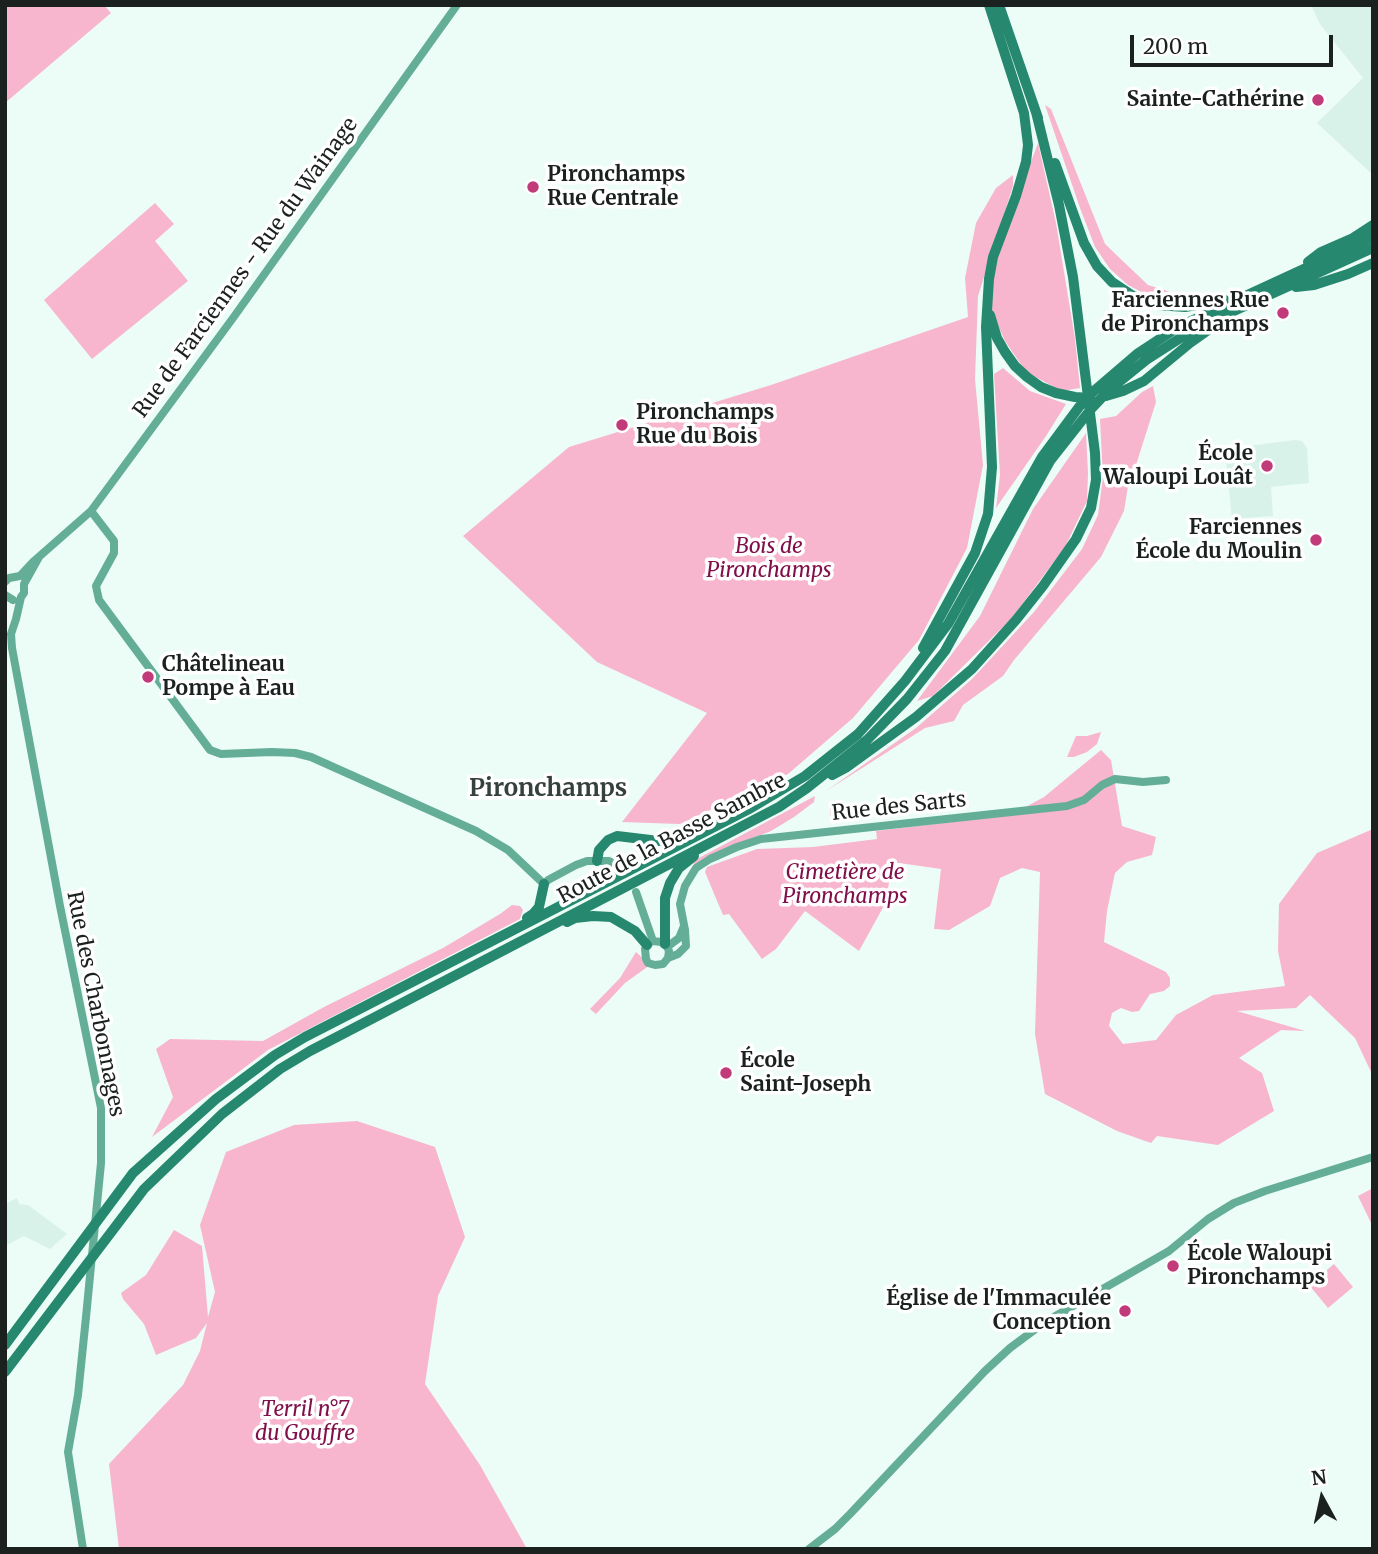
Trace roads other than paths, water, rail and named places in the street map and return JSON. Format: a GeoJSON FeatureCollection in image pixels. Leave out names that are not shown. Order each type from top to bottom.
{"type":"FeatureCollection","features":[{"type":"Feature","properties":{"kind":"highway"},"geometry":{"type":"LineString","coordinates":[[905,681],[975,553],[988,514],[992,467],[987,298],[993,257],[1026,162],[1027,128],[1014,78],[989,5]]}},
{"type":"Feature","properties":{"kind":"highway"},"geometry":{"type":"LineString","coordinates":[[999,5],[1084,243],[1097,266],[1123,291],[1145,301],[1185,307],[1240,299]]}},
{"type":"Feature","properties":{"kind":"highway"},"geometry":{"type":"LineString","coordinates":[[807,788],[847,766],[905,726],[986,655],[1029,605],[1076,539],[1091,508],[1096,467],[1091,387],[1067,243],[1036,112]]}},
{"type":"Feature","properties":{"kind":"highway"},"geometry":{"type":"LineString","coordinates":[[1293,274],[1321,252],[1353,238],[1373,225]]}},
{"type":"Feature","properties":{"kind":"highway","name":"Route de la Basse Sambre"},"geometry":{"type":"LineString","coordinates":[[5,1345],[133,1173],[216,1099],[275,1055],[751,808],[805,776],[858,734],[905,681],[948,624],[1042,457],[1091,387],[1178,327],[1373,237]]}},
{"type":"Feature","properties":{"kind":"highway","name":"Route de la Basse Sambre"},"geometry":{"type":"LineString","coordinates":[[5,1372],[144,1189],[222,1114],[280,1069],[310,1051],[779,807],[807,788],[867,740],[906,699],[944,651],[1050,461],[1109,390],[1161,349],[1225,315],[1373,248]]}},
{"type":"Feature","properties":{"kind":"highway"},"geometry":{"type":"LineString","coordinates":[[1287,288],[1314,285],[1373,263]]}},
{"type":"Feature","properties":{"kind":"highway"},"geometry":{"type":"LineString","coordinates":[[987,298],[997,338],[1015,366],[1041,387],[1075,397],[1089,398],[1112,394],[1144,381],[1225,315]]}},
{"type":"Feature","properties":{"kind":"highway"},"geometry":{"type":"LineString","coordinates":[[510,946],[523,944],[575,918],[593,916],[611,917],[658,944],[665,898],[679,868],[690,858],[765,819],[779,807]]}},
{"type":"Feature","properties":{"kind":"highway"},"geometry":{"type":"LineString","coordinates":[[597,861],[599,850],[608,839],[617,836],[659,841],[681,839],[732,814],[751,808]]}},
{"type":"Feature","properties":{"kind":"highway"},"geometry":{"type":"LineString","coordinates":[[472,952],[481,942],[533,915],[539,907],[544,884]]}},
{"type":"Feature","properties":{"kind":"street","name":"Rue de Farciennes - Rue du Wainage"},"geometry":{"type":"LineString","coordinates":[[16,578],[91,511],[457,5]]}},
{"type":"Feature","properties":{"kind":"street"},"geometry":{"type":"LineString","coordinates":[[91,511],[114,541],[114,553],[96,586],[99,600],[210,750],[221,754],[272,752],[311,757],[476,831],[508,850],[544,884],[587,861],[609,862],[618,866]]}},
{"type":"Feature","properties":{"kind":"street"},"geometry":{"type":"LineString","coordinates":[[10,597],[24,593],[24,584],[40,557]]}},
{"type":"Feature","properties":{"kind":"street"},"geometry":{"type":"LineString","coordinates":[[5,582],[9,578],[16,578],[24,584]]}},
{"type":"Feature","properties":{"kind":"street","name":"Rue des Charbonnages"},"geometry":{"type":"LineString","coordinates":[[10,597],[16,619],[12,630],[12,648],[101,1108],[101,1163],[78,1395],[68,1452],[83,1549]]}},
{"type":"Feature","properties":{"kind":"street","name":"Rue des Sarts"},"geometry":{"type":"LineString","coordinates":[[668,958],[678,954],[686,946],[680,904],[685,886],[696,868],[737,846],[808,834],[1067,806],[1084,800],[1102,785],[1115,779],[1143,782],[1166,780]]}},
{"type":"Feature","properties":{"kind":"street"},"geometry":{"type":"LineString","coordinates":[[636,892],[658,944],[668,958],[663,964],[648,963],[645,949],[658,944],[679,938],[684,926]]}},
{"type":"Feature","properties":{"kind":"street"},"geometry":{"type":"LineString","coordinates":[[809,1549],[850,1514],[970,1386],[1018,1342],[1064,1311],[1169,1251],[1208,1219],[1234,1203],[1373,1157]]}},
{"type":"Feature","properties":{"kind":"place","name":"Sainte-Cathérine"},"geometry":{"type":"Point","coordinates":[1318,100]}},
{"type":"Feature","properties":{"kind":"place","name":"Pironchamps Rue Centrale"},"geometry":{"type":"Point","coordinates":[533,187]}},
{"type":"Feature","properties":{"kind":"place","name":"Farciennes Rue de Pironchamps"},"geometry":{"type":"Point","coordinates":[1283,313]}},
{"type":"Feature","properties":{"kind":"place","name":"Pironchamps Rue du Bois"},"geometry":{"type":"Point","coordinates":[622,425]}},
{"type":"Feature","properties":{"kind":"place","name":"École Waloupi Louât"},"geometry":{"type":"Point","coordinates":[1267,466]}},
{"type":"Feature","properties":{"kind":"place","name":"Farciennes École du Moulin"},"geometry":{"type":"Point","coordinates":[1316,540]}},
{"type":"Feature","properties":{"kind":"place","name":"Châtelineau Pompe à Eau"},"geometry":{"type":"Point","coordinates":[148,677]}},
{"type":"Feature","properties":{"kind":"place","name":"École Saint-Joseph"},"geometry":{"type":"Point","coordinates":[726,1073]}},
{"type":"Feature","properties":{"kind":"place","name":"École Waloupi Pironchamps"},"geometry":{"type":"Point","coordinates":[1173,1266]}},
{"type":"Feature","properties":{"kind":"place","name":"Église de l'Immaculée Conception"},"geometry":{"type":"Point","coordinates":[1125,1311]}},
{"type":"Feature","properties":{"kind":"district","name":"Pironchamps"},"geometry":{"type":"Point","coordinates":[548,789]}},
{"type":"Feature","properties":{"kind":"park label","name":"Bois de Pironchamps"},"geometry":{"type":"Point","coordinates":[769,559]}},
{"type":"Feature","properties":{"kind":"park label","name":"Cimetière de Pironchamps"},"geometry":{"type":"Point","coordinates":[845,885]}},
{"type":"Feature","properties":{"kind":"park label","name":"Terril n°7 du Gouffre"},"geometry":{"type":"Point","coordinates":[305,1422]}}]}
